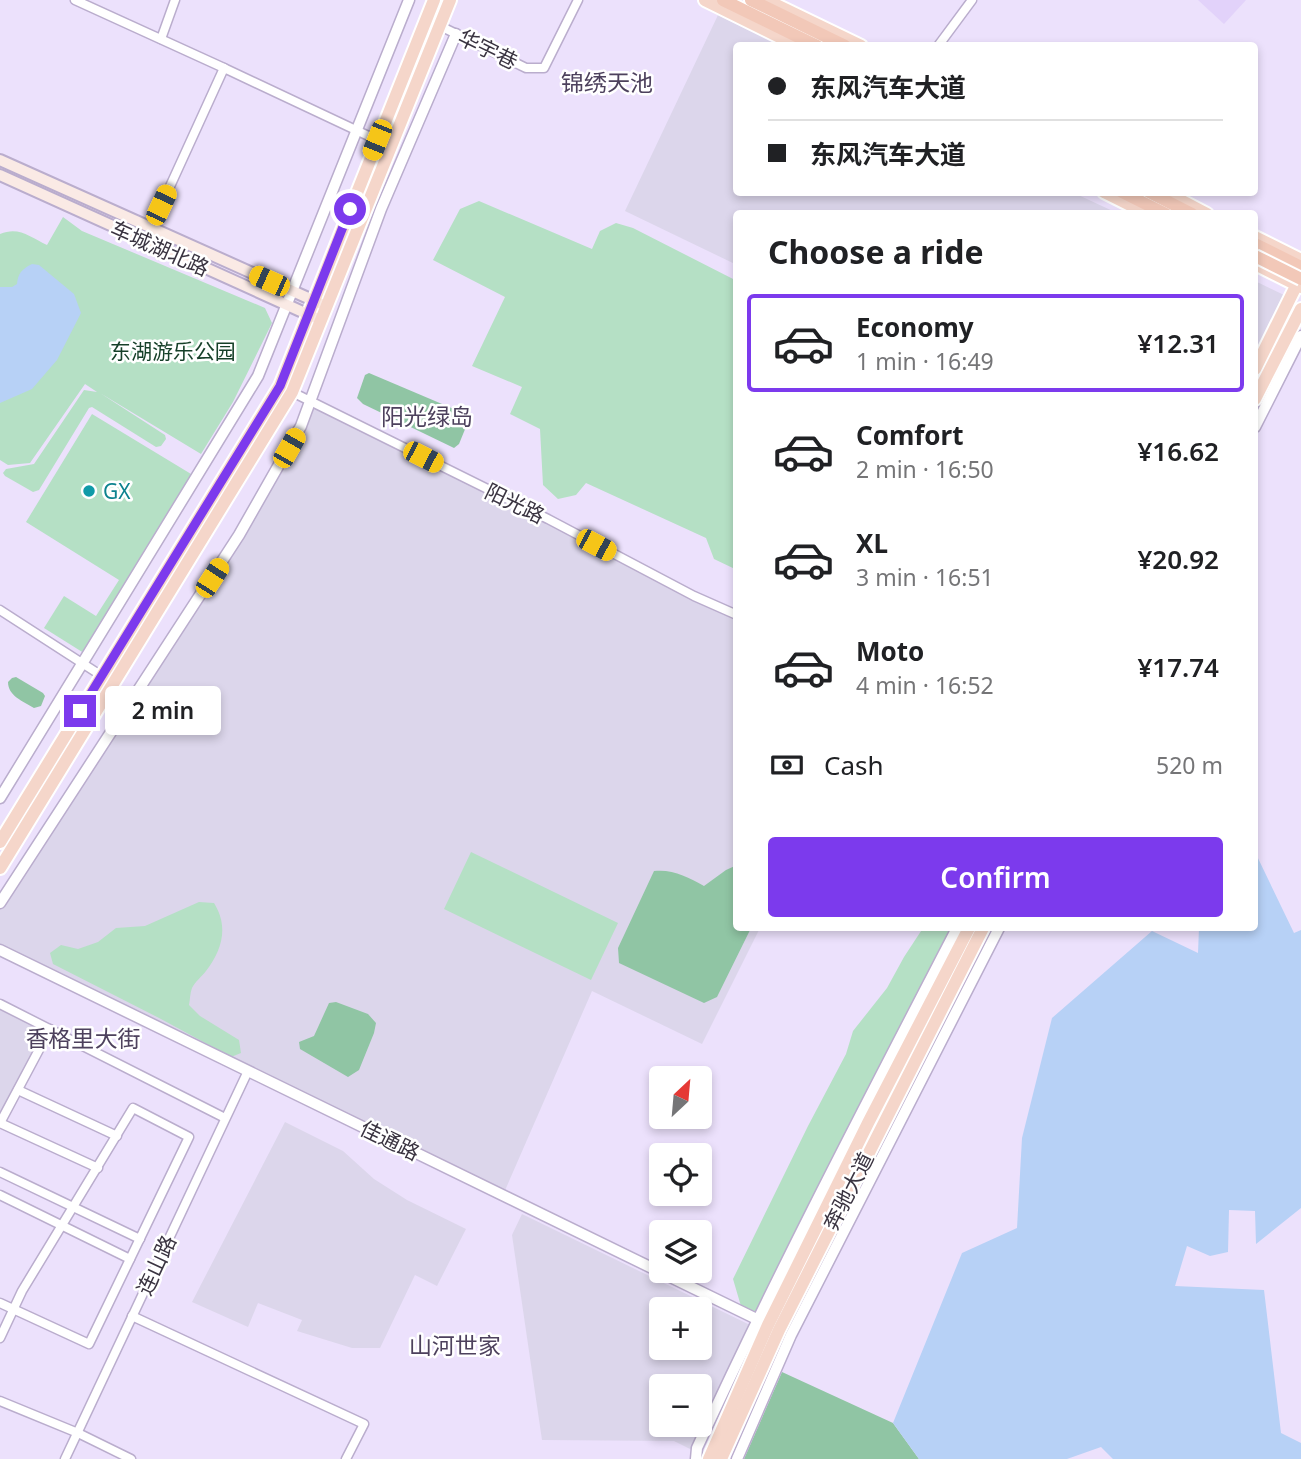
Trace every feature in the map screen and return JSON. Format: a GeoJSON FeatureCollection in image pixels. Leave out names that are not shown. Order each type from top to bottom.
{"type":"FeatureCollection","features":[{"type":"Feature","properties":{"kind":"highway"},"geometry":{"type":"LineString","coordinates":[[723,0],[809,42]]}},
{"type":"Feature","properties":{"kind":"highway"},"geometry":{"type":"LineString","coordinates":[[751,0],[837,42]]}},
{"type":"Feature","properties":{"kind":"highway"},"geometry":{"type":"LineString","coordinates":[[1130,196],[1158,210]]}},
{"type":"Feature","properties":{"kind":"highway"},"geometry":{"type":"LineString","coordinates":[[1157,196],[1184,210]]}},
{"type":"Feature","properties":{"kind":"highway"},"geometry":{"type":"LineString","coordinates":[[1258,246],[1301,267]]}},
{"type":"Feature","properties":{"kind":"highway"},"geometry":{"type":"LineString","coordinates":[[1258,258],[1300,282]]}},
{"type":"Feature","properties":{"kind":"main road"},"geometry":{"type":"LineString","coordinates":[[0,868],[292,392],[315,317],[377,140],[434,0]]}},
{"type":"Feature","properties":{"kind":"main road"},"geometry":{"type":"LineString","coordinates":[[320,304],[450,0]]}},
{"type":"Feature","properties":{"kind":"main road"},"geometry":{"type":"LineString","coordinates":[[705,0],[790,42]]}},
{"type":"Feature","properties":{"kind":"main road"},"geometry":{"type":"LineString","coordinates":[[766,0],[853,42]]}},
{"type":"Feature","properties":{"kind":"main road","name":"车城湖北路"},"geometry":{"type":"LineString","coordinates":[[0,160],[320,304]]}},
{"type":"Feature","properties":{"kind":"main road","name":"车城湖北路"},"geometry":{"type":"LineString","coordinates":[[0,175],[315,317]]}},
{"type":"Feature","properties":{"kind":"main road"},"geometry":{"type":"LineString","coordinates":[[1112,196],[1140,210]]}},
{"type":"Feature","properties":{"kind":"main road"},"geometry":{"type":"LineString","coordinates":[[1173,196],[1200,210]]}},
{"type":"Feature","properties":{"kind":"main road"},"geometry":{"type":"LineString","coordinates":[[1258,238],[1301,260]]}},
{"type":"Feature","properties":{"kind":"main road"},"geometry":{"type":"LineString","coordinates":[[1258,265],[1300,282],[1258,363]]}},
{"type":"Feature","properties":{"kind":"main road"},"geometry":{"type":"LineString","coordinates":[[1258,393],[1301,309]]}},
{"type":"Feature","properties":{"kind":"main road"},"geometry":{"type":"LineString","coordinates":[[0,842],[280,386],[315,317]]}},
{"type":"Feature","properties":{"kind":"main road","name":"奔驰大道"},"geometry":{"type":"LineString","coordinates":[[709,1459],[768,1325],[967,931]]}},
{"type":"Feature","properties":{"kind":"main road","name":"奔驰大道"},"geometry":{"type":"LineString","coordinates":[[722,1459],[768,1325],[981,931]]}},
{"type":"Feature","properties":{"kind":"street"},"geometry":{"type":"LineString","coordinates":[[75,0],[377,140]]}},
{"type":"Feature","properties":{"kind":"street"},"geometry":{"type":"LineString","coordinates":[[161,39],[174,0]]}},
{"type":"Feature","properties":{"kind":"street"},"geometry":{"type":"LineString","coordinates":[[0,797],[258,376],[409,0]]}},
{"type":"Feature","properties":{"kind":"street","name":"华宇巷"},"geometry":{"type":"LineString","coordinates":[[440,26],[526,68],[544,68],[578,0]]}},
{"type":"Feature","properties":{"kind":"street"},"geometry":{"type":"LineString","coordinates":[[941,42],[972,0]]}},
{"type":"Feature","properties":{"kind":"street"},"geometry":{"type":"LineString","coordinates":[[0,903],[239,535],[301,426],[381,209],[456,34]]}},
{"type":"Feature","properties":{"kind":"street"},"geometry":{"type":"LineString","coordinates":[[150,228],[224,68]]}},
{"type":"Feature","properties":{"kind":"street"},"geometry":{"type":"LineString","coordinates":[[1258,421],[1301,337]]}},
{"type":"Feature","properties":{"kind":"street","name":"阳光路"},"geometry":{"type":"LineString","coordinates":[[292,392],[733,613]]}},
{"type":"Feature","properties":{"kind":"street"},"geometry":{"type":"LineString","coordinates":[[0,610],[102,677]]}},
{"type":"Feature","properties":{"kind":"street"},"geometry":{"type":"LineString","coordinates":[[696,1459],[697,1448],[768,1325],[868,1100],[955,931]]}},
{"type":"Feature","properties":{"kind":"street"},"geometry":{"type":"LineString","coordinates":[[737,1459],[791,1335],[997,931]]}},
{"type":"Feature","properties":{"kind":"street","name":"佳通路"},"geometry":{"type":"LineString","coordinates":[[0,950],[768,1325]]}},
{"type":"Feature","properties":{"kind":"street"},"geometry":{"type":"LineString","coordinates":[[0,1004],[225,1118]]}},
{"type":"Feature","properties":{"kind":"street"},"geometry":{"type":"LineString","coordinates":[[50,1029],[0,1123],[98,1168]]}},
{"type":"Feature","properties":{"kind":"street","name":"连山路"},"geometry":{"type":"LineString","coordinates":[[65,1459],[248,1071]]}},
{"type":"Feature","properties":{"kind":"street"},"geometry":{"type":"LineString","coordinates":[[18,1090],[117,1136]]}},
{"type":"Feature","properties":{"kind":"street"},"geometry":{"type":"LineString","coordinates":[[0,1303],[13,1310],[89,1344],[189,1137],[133,1108],[22,1291],[13,1310],[0,1338]]}},
{"type":"Feature","properties":{"kind":"street"},"geometry":{"type":"LineString","coordinates":[[0,1172],[140,1239]]}},
{"type":"Feature","properties":{"kind":"street"},"geometry":{"type":"LineString","coordinates":[[0,1195],[130,1259]]}},
{"type":"Feature","properties":{"kind":"street"},"geometry":{"type":"LineString","coordinates":[[132,1316],[364,1424],[346,1459]]}},
{"type":"Feature","properties":{"kind":"street"},"geometry":{"type":"LineString","coordinates":[[0,1401],[78,1433],[131,1459]]}},
{"type":"Feature","properties":{"kind":"shaded area"},"geometry":{"type":"Polygon","coordinates":[[[1198,0],[1246,0],[1224,24],[1198,0]]]}},
{"type":"Feature","properties":{"kind":"shaded area"},"geometry":{"type":"Polygon","coordinates":[[[718,15],[772,42],[733,42],[733,196],[1080,196],[1111,210],[733,210],[733,263],[625,211],[718,15]]]}},
{"type":"Feature","properties":{"kind":"shaded area"},"geometry":{"type":"Polygon","coordinates":[[[1258,282],[1284,295],[1258,348],[1258,282]]]}},
{"type":"Feature","properties":{"kind":"shaded area"},"geometry":{"type":"Polygon","coordinates":[[[309,401],[733,613],[733,931],[758,931],[702,1044],[592,991],[503,1195],[0,950],[0,903],[239,535],[309,401]]]}},
{"type":"Feature","properties":{"kind":"shaded area"},"geometry":{"type":"Polygon","coordinates":[[[0,1004],[50,1029],[0,1123],[0,1004]]]}},
{"type":"Feature","properties":{"kind":"shaded area"},"geometry":{"type":"Polygon","coordinates":[[[285,1122],[343,1151],[374,1179],[407,1200],[466,1229],[437,1286],[415,1275],[380,1348],[352,1348],[297,1331],[302,1320],[258,1303],[248,1327],[192,1302],[285,1122]]]}},
{"type":"Feature","properties":{"kind":"shaded area"},"geometry":{"type":"Polygon","coordinates":[[[522,1214],[649,1276],[649,1283],[664,1283],[692,1297],[649,1297],[649,1360],[712,1360],[712,1306],[750,1325],[712,1407],[712,1374],[649,1374],[649,1437],[698,1437],[692,1450],[674,1441],[542,1440],[512,1235],[522,1214]]]}},
{"type":"Feature","properties":{"kind":"green space"},"geometry":{"type":"Polygon","coordinates":[[[479,201],[592,249],[600,231],[616,223],[633,228],[733,279],[733,568],[714,559],[706,538],[586,483],[576,495],[558,499],[543,485],[540,429],[510,414],[522,387],[472,366],[505,297],[433,260],[460,209],[479,201]]]}},
{"type":"Feature","properties":{"kind":"green space","name":"东湖游乐公园"},"geometry":{"type":"Polygon","coordinates":[[[63,217],[82,231],[265,308],[272,323],[233,402],[201,454],[100,393],[165,435],[166,439],[161,446],[156,447],[92,407],[89,408],[39,490],[33,492],[3,473],[6,469],[34,464],[84,390],[97,392],[85,384],[30,463],[8,465],[0,460],[0,234],[19,232],[47,245],[63,217]]]}},
{"type":"Feature","properties":{"kind":"green space"},"geometry":{"type":"Polygon","coordinates":[[[369,373],[468,415],[470,417],[459,444],[454,448],[363,404],[357,398],[365,375],[369,373]]]}},
{"type":"Feature","properties":{"kind":"green space"},"geometry":{"type":"Polygon","coordinates":[[[92,414],[196,477],[87,655],[44,628],[64,596],[96,616],[119,580],[26,522],[92,414]]]}},
{"type":"Feature","properties":{"kind":"green space"},"geometry":{"type":"Polygon","coordinates":[[[16,677],[43,693],[45,696],[41,706],[34,708],[13,695],[8,682],[16,677]]]}},
{"type":"Feature","properties":{"kind":"green space"},"geometry":{"type":"Polygon","coordinates":[[[471,852],[618,923],[591,980],[444,909],[471,852]]]}},
{"type":"Feature","properties":{"kind":"green space"},"geometry":{"type":"Polygon","coordinates":[[[733,867],[733,931],[750,931],[717,997],[704,1003],[619,963],[618,948],[654,871],[674,872],[704,886],[733,867]]]}},
{"type":"Feature","properties":{"kind":"green space"},"geometry":{"type":"Polygon","coordinates":[[[199,902],[214,903],[219,912],[222,938],[212,963],[192,988],[189,1005],[200,1016],[239,1040],[241,1053],[231,1057],[53,964],[50,953],[61,945],[78,949],[98,942],[116,928],[145,926],[199,902]]]}},
{"type":"Feature","properties":{"kind":"green space"},"geometry":{"type":"Polygon","coordinates":[[[921,931],[955,931],[758,1320],[743,1313],[733,1279],[846,1054],[853,1031],[887,988],[921,931]]]}},
{"type":"Feature","properties":{"kind":"green space"},"geometry":{"type":"Polygon","coordinates":[[[336,1002],[368,1014],[376,1023],[359,1070],[348,1077],[300,1049],[299,1042],[314,1036],[329,1003],[336,1002]]]}},
{"type":"Feature","properties":{"kind":"green space"},"geometry":{"type":"Polygon","coordinates":[[[782,1372],[893,1423],[919,1459],[744,1459],[782,1372]]]}},
{"type":"Feature","properties":{"kind":"water"},"geometry":{"type":"Polygon","coordinates":[[[32,264],[39,265],[74,294],[81,313],[57,360],[32,389],[0,403],[0,287],[17,284],[21,272],[32,264]]]}},
{"type":"Feature","properties":{"kind":"water"},"geometry":{"type":"Polygon","coordinates":[[[1258,858],[1294,933],[1301,930],[1301,1208],[1256,1244],[1255,1211],[1229,1210],[1228,1252],[1210,1256],[1187,1246],[1175,1286],[1264,1290],[1281,1433],[1301,1443],[1301,1459],[1113,1459],[1101,1447],[1067,1459],[919,1459],[893,1423],[962,1253],[1017,1228],[1022,1138],[1052,1018],[1152,931],[1198,953],[1199,931],[1258,931],[1258,858]]]}},
{"type":"Feature","properties":{"kind":"place","name":"GX"},"geometry":{"type":"Point","coordinates":[89,491]}},
{"type":"Feature","properties":{"kind":"district","name":"锦绣天池"},"geometry":{"type":"Point","coordinates":[607,82]}},
{"type":"Feature","properties":{"kind":"district","name":"阳光绿岛"},"geometry":{"type":"Point","coordinates":[427,416]}},
{"type":"Feature","properties":{"kind":"district","name":"香格里大街"},"geometry":{"type":"Point","coordinates":[83,1038]}},
{"type":"Feature","properties":{"kind":"district","name":"山河世家"},"geometry":{"type":"Point","coordinates":[455,1345]}},
{"type":"Feature","properties":{"kind":"route"},"geometry":{"type":"LineString","coordinates":[[80,711],[280,386],[350,209]]}}]}
